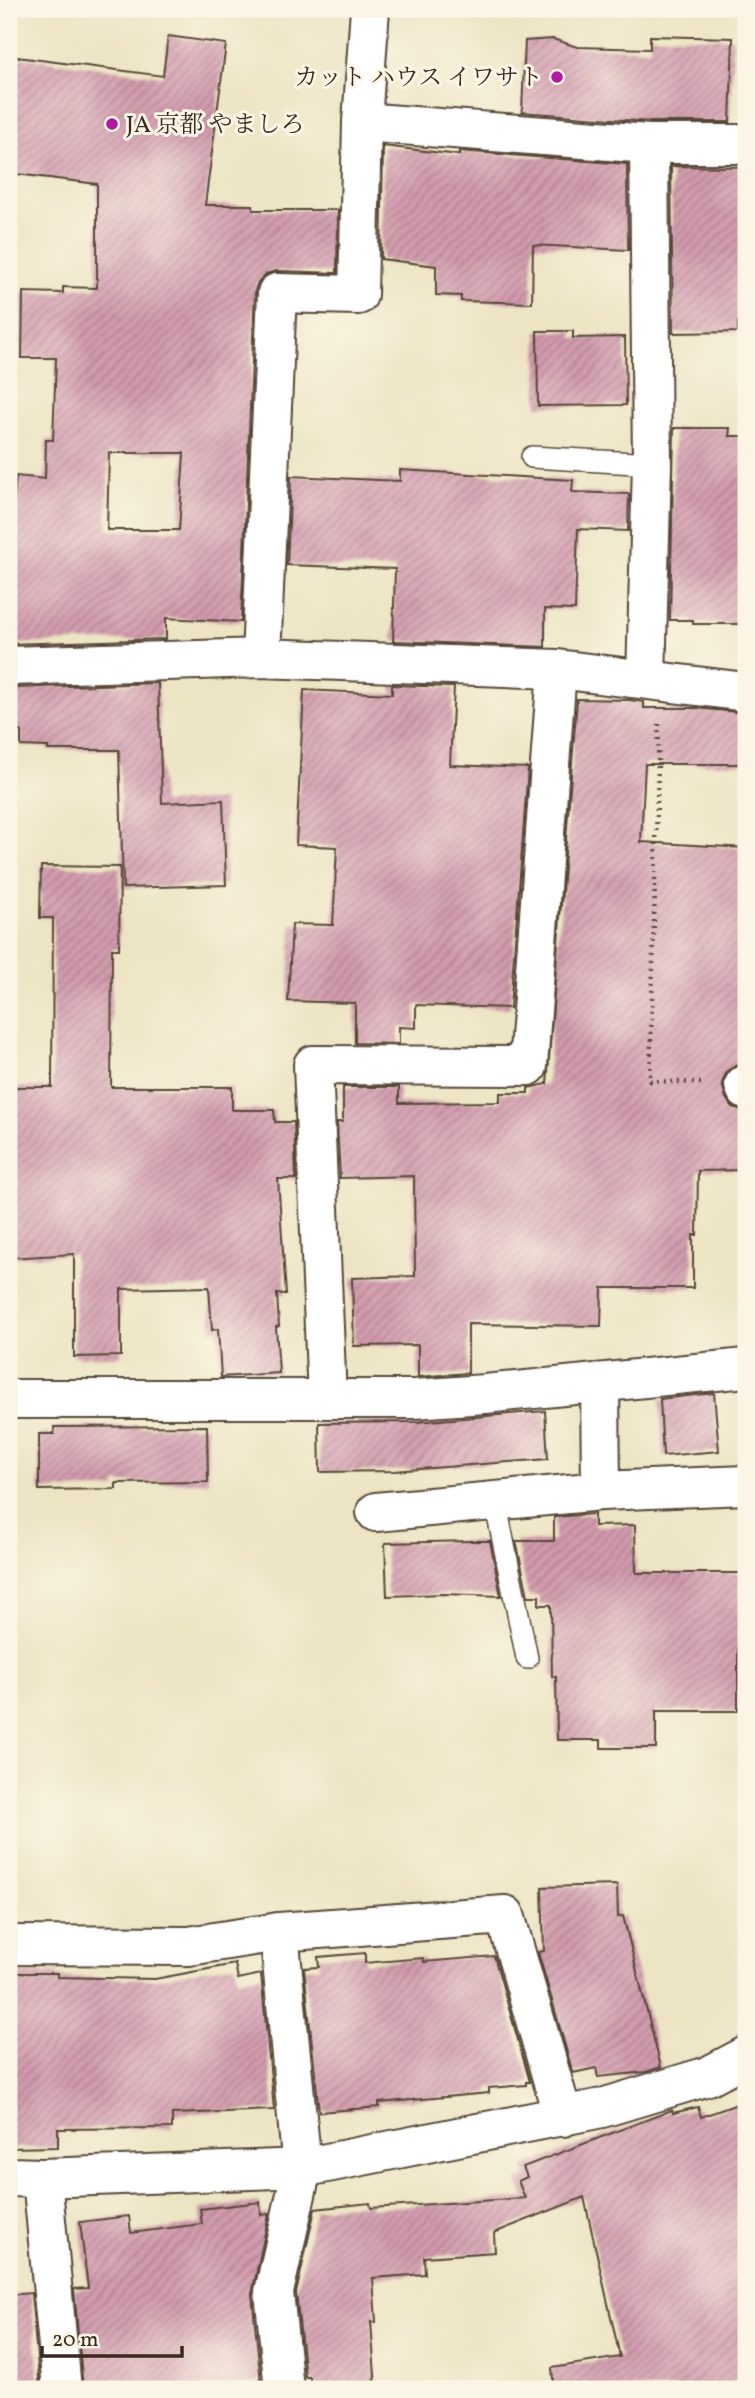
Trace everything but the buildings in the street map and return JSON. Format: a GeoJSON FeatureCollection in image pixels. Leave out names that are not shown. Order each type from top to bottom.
{"type":"FeatureCollection","features":[{"type":"Feature","properties":{"kind":"street"},"geometry":{"type":"LineString","coordinates":[[261,658],[278,293],[358,295],[362,122],[370,9]]}},
{"type":"Feature","properties":{"kind":"street"},"geometry":{"type":"LineString","coordinates":[[362,122],[649,144],[746,144]]}},
{"type":"Feature","properties":{"kind":"street"},"geometry":{"type":"LineString","coordinates":[[649,144],[653,680]]}},
{"type":"Feature","properties":{"kind":"street"},"geometry":{"type":"LineString","coordinates":[[9,666],[261,658],[557,669],[746,692]]}},
{"type":"Feature","properties":{"kind":"street"},"geometry":{"type":"LineString","coordinates":[[327,1399],[313,1065],[528,1066],[557,669]]}},
{"type":"Feature","properties":{"kind":"street"},"geometry":{"type":"LineString","coordinates":[[9,1399],[426,1398],[746,1368]]}},
{"type":"Feature","properties":{"kind":"street"},"geometry":{"type":"LineString","coordinates":[[600,1383],[601,1491]]}},
{"type":"Feature","properties":{"kind":"street"},"geometry":{"type":"LineString","coordinates":[[376,1512],[601,1491],[746,1485]]}},
{"type":"Feature","properties":{"kind":"street"},"geometry":{"type":"LineString","coordinates":[[9,1945],[189,1946],[279,1933],[505,1915],[563,2117]]}},
{"type":"Feature","properties":{"kind":"street"},"geometry":{"type":"LineString","coordinates":[[279,1933],[302,2168],[274,2292],[285,2389]]}},
{"type":"Feature","properties":{"kind":"street"},"geometry":{"type":"LineString","coordinates":[[62,2389],[25,2178],[302,2168],[563,2117],[708,2076],[746,2056]]}},
{"type":"Feature","properties":{"kind":"lane"},"geometry":{"type":"LineString","coordinates":[[532,457],[652,464]]}},
{"type":"Feature","properties":{"kind":"lane"},"geometry":{"type":"LineString","coordinates":[[495,1501],[527,1658]]}},
{"type":"Feature","properties":{"kind":"path"},"geometry":{"type":"LineString","coordinates":[[653,680],[650,1081],[745,1088]]}},
{"type":"Feature","properties":{"kind":"place","name":"カット ハウス イワサト"},"geometry":{"type":"Point","coordinates":[557,77]}},
{"type":"Feature","properties":{"kind":"place","name":"JA 京都 やましろ"},"geometry":{"type":"Point","coordinates":[112,124]}}]}
